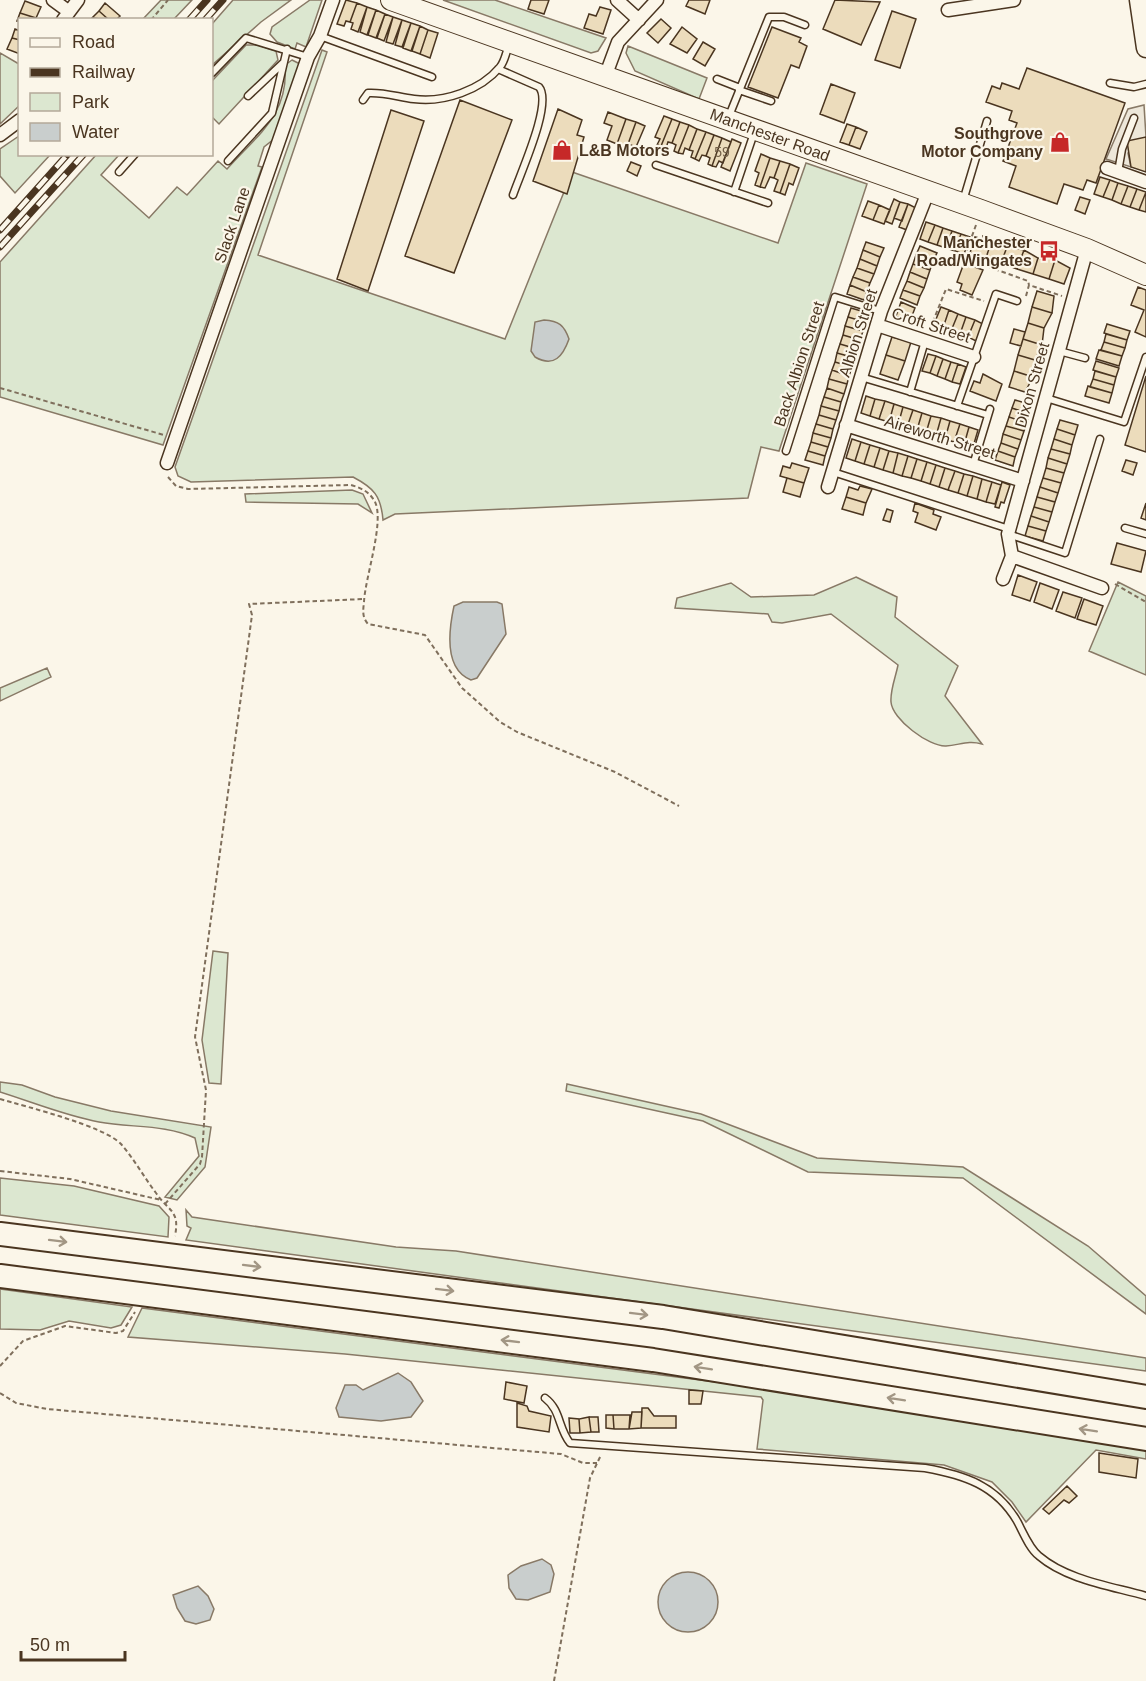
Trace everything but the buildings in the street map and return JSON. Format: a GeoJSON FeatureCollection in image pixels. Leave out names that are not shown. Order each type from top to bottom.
{"type":"FeatureCollection","features":[{"type":"Feature","properties":{"kind":"highway"},"geometry":{"type":"LineString","coordinates":[[0,1234],[663,1317],[1146,1397]]}},
{"type":"Feature","properties":{"kind":"highway"},"geometry":{"type":"LineString","coordinates":[[0,1276],[653,1360],[1146,1439]]}},
{"type":"Feature","properties":{"kind":"main road","name":"Manchester Road"},"geometry":{"type":"LineString","coordinates":[[391,0],[509,44],[962,203],[1087,249],[1146,275]]}},
{"type":"Feature","properties":{"kind":"main road"},"geometry":{"type":"LineString","coordinates":[[1139,0],[1146,44]]}},
{"type":"Feature","properties":{"kind":"street"},"geometry":{"type":"LineString","coordinates":[[53,0],[65,15],[78,0]]}},
{"type":"Feature","properties":{"kind":"street","name":"Slack Lane"},"geometry":{"type":"LineString","coordinates":[[167,463],[308,57],[320,36],[333,0]]}},
{"type":"Feature","properties":{"kind":"street"},"geometry":{"type":"LineString","coordinates":[[617,0],[639,20]]}},
{"type":"Feature","properties":{"kind":"street"},"geometry":{"type":"LineString","coordinates":[[605,77],[618,42],[657,0]]}},
{"type":"Feature","properties":{"kind":"street"},"geometry":{"type":"LineString","coordinates":[[948,10],[1014,0]]}},
{"type":"Feature","properties":{"kind":"street"},"geometry":{"type":"LineString","coordinates":[[0,135],[18,122]]}},
{"type":"Feature","properties":{"kind":"street"},"geometry":{"type":"LineString","coordinates":[[1113,170],[1146,182]]}},
{"type":"Feature","properties":{"kind":"street","name":"Albion Street"},"geometry":{"type":"LineString","coordinates":[[828,487],[881,311],[928,192]]}},
{"type":"Feature","properties":{"kind":"street","name":"Dixon Street"},"geometry":{"type":"LineString","coordinates":[[1009,532],[1087,249]]}},
{"type":"Feature","properties":{"kind":"street","name":"Croft Street"},"geometry":{"type":"LineString","coordinates":[[877,325],[974,357]]}},
{"type":"Feature","properties":{"kind":"street","name":"Aireworth Street"},"geometry":{"type":"LineString","coordinates":[[846,425],[1023,480]]}},
{"type":"Feature","properties":{"kind":"street"},"geometry":{"type":"LineString","coordinates":[[1003,579],[1012,556],[1009,532]]}},
{"type":"Feature","properties":{"kind":"street"},"geometry":{"type":"LineString","coordinates":[[1012,556],[1102,588]]}},
{"type":"Feature","properties":{"kind":"lane"},"geometry":{"type":"LineString","coordinates":[[727,119],[769,17],[784,17],[805,25]]}},
{"type":"Feature","properties":{"kind":"lane"},"geometry":{"type":"LineString","coordinates":[[320,36],[432,77]]}},
{"type":"Feature","properties":{"kind":"lane"},"geometry":{"type":"LineString","coordinates":[[213,72],[246,38],[308,57]]}},
{"type":"Feature","properties":{"kind":"lane"},"geometry":{"type":"LineString","coordinates":[[363,100],[368,93],[382,92],[415,99],[454,96],[473,88],[498,69],[509,44]]}},
{"type":"Feature","properties":{"kind":"lane"},"geometry":{"type":"LineString","coordinates":[[228,161],[272,113],[286,50]]}},
{"type":"Feature","properties":{"kind":"lane"},"geometry":{"type":"LineString","coordinates":[[248,96],[283,63]]}},
{"type":"Feature","properties":{"kind":"lane"},"geometry":{"type":"LineString","coordinates":[[498,69],[539,87],[544,99],[538,124],[513,195]]}},
{"type":"Feature","properties":{"kind":"lane"},"geometry":{"type":"LineString","coordinates":[[717,79],[771,101]]}},
{"type":"Feature","properties":{"kind":"lane"},"geometry":{"type":"LineString","coordinates":[[1110,83],[1134,87],[1146,84]]}},
{"type":"Feature","properties":{"kind":"lane"},"geometry":{"type":"LineString","coordinates":[[1113,170],[1134,118]]}},
{"type":"Feature","properties":{"kind":"lane"},"geometry":{"type":"LineString","coordinates":[[962,203],[987,121]]}},
{"type":"Feature","properties":{"kind":"lane"},"geometry":{"type":"LineString","coordinates":[[734,192],[756,129]]}},
{"type":"Feature","properties":{"kind":"lane"},"geometry":{"type":"LineString","coordinates":[[119,172],[133,156]]}},
{"type":"Feature","properties":{"kind":"lane"},"geometry":{"type":"LineString","coordinates":[[656,165],[768,203]]}},
{"type":"Feature","properties":{"kind":"lane"},"geometry":{"type":"LineString","coordinates":[[957,406],[996,294],[1017,301]]}},
{"type":"Feature","properties":{"kind":"lane","name":"Back Albion Street"},"geometry":{"type":"LineString","coordinates":[[786,451],[835,297],[881,311]]}},
{"type":"Feature","properties":{"kind":"lane"},"geometry":{"type":"LineString","coordinates":[[910,392],[925,341]]}},
{"type":"Feature","properties":{"kind":"lane"},"geometry":{"type":"LineString","coordinates":[[1059,351],[1085,358]]}},
{"type":"Feature","properties":{"kind":"lane"},"geometry":{"type":"LineString","coordinates":[[1046,398],[1124,422],[1146,357]]}},
{"type":"Feature","properties":{"kind":"lane"},"geometry":{"type":"LineString","coordinates":[[861,376],[957,406],[989,412],[973,465]]}},
{"type":"Feature","properties":{"kind":"lane"},"geometry":{"type":"LineString","coordinates":[[832,472],[1065,553],[1100,439]]}},
{"type":"Feature","properties":{"kind":"lane"},"geometry":{"type":"LineString","coordinates":[[1125,528],[1146,534]]}},
{"type":"Feature","properties":{"kind":"lane"},"geometry":{"type":"LineString","coordinates":[[545,1398],[556,1406],[563,1434],[570,1443],[925,1468],[960,1474],[987,1487],[1004,1502],[1036,1554],[1049,1564],[1071,1574],[1146,1596]]}},
{"type":"Feature","properties":{"kind":"path"},"geometry":{"type":"LineString","coordinates":[[153,18],[168,0]]}},
{"type":"Feature","properties":{"kind":"path"},"geometry":{"type":"LineString","coordinates":[[981,210],[964,258],[1028,281],[1029,285],[1074,299]]}},
{"type":"Feature","properties":{"kind":"path"},"geometry":{"type":"LineString","coordinates":[[1017,301],[1024,303],[1029,285]]}},
{"type":"Feature","properties":{"kind":"path"},"geometry":{"type":"LineString","coordinates":[[925,341],[946,289],[993,304]]}},
{"type":"Feature","properties":{"kind":"path"},"geometry":{"type":"LineString","coordinates":[[0,387],[176,439]]}},
{"type":"Feature","properties":{"kind":"path"},"geometry":{"type":"LineString","coordinates":[[167,463],[168,478],[176,486],[188,489],[351,484],[365,489],[375,501],[378,517],[364,599],[363,618],[368,624],[425,635],[462,688],[500,722],[517,732],[615,772],[679,806]]}},
{"type":"Feature","properties":{"kind":"path"},"geometry":{"type":"LineString","coordinates":[[165,1204],[202,1157],[206,1090],[195,1038],[252,615],[249,604],[364,599]]}},
{"type":"Feature","properties":{"kind":"path"},"geometry":{"type":"LineString","coordinates":[[0,1099],[104,1132],[120,1143],[161,1200],[175,1213],[177,1223],[175,1236]]}},
{"type":"Feature","properties":{"kind":"path"},"geometry":{"type":"LineString","coordinates":[[0,1171],[70,1179],[161,1200]]}},
{"type":"Feature","properties":{"kind":"path"},"geometry":{"type":"LineString","coordinates":[[0,1366],[22,1341],[65,1326],[116,1333],[123,1331],[136,1310]]}},
{"type":"Feature","properties":{"kind":"path"},"geometry":{"type":"LineString","coordinates":[[0,1393],[16,1402],[47,1409],[561,1454],[583,1463],[597,1463]]}},
{"type":"Feature","properties":{"kind":"path"},"geometry":{"type":"LineString","coordinates":[[554,1681],[590,1478],[605,1447]]}},
{"type":"Feature","properties":{"kind":"green space"},"geometry":{"type":"Polygon","coordinates":[[[161,0],[192,0],[175,18],[144,18],[161,0]]]}},
{"type":"Feature","properties":{"kind":"green space"},"geometry":{"type":"Polygon","coordinates":[[[233,0],[291,0],[261,22],[213,64],[213,23],[233,0]]]}},
{"type":"Feature","properties":{"kind":"green space"},"geometry":{"type":"Polygon","coordinates":[[[310,0],[322,0],[306,47],[297,43],[295,49],[277,42],[270,34],[272,27],[310,0]]]}},
{"type":"Feature","properties":{"kind":"green space"},"geometry":{"type":"Polygon","coordinates":[[[443,0],[495,0],[606,38],[598,51],[591,53],[443,0]]]}},
{"type":"Feature","properties":{"kind":"green space"},"geometry":{"type":"Polygon","coordinates":[[[246,45],[258,45],[276,51],[278,60],[219,124],[213,118],[213,80],[246,45]]]}},
{"type":"Feature","properties":{"kind":"green space"},"geometry":{"type":"Polygon","coordinates":[[[628,46],[707,78],[699,99],[635,71],[626,53],[628,46]]]}},
{"type":"Feature","properties":{"kind":"green space"},"geometry":{"type":"Polygon","coordinates":[[[322,50],[327,52],[258,255],[505,339],[572,172],[778,243],[806,163],[867,184],[779,451],[761,447],[748,498],[395,514],[383,520],[375,494],[353,477],[191,482],[178,476],[175,467],[322,50]]]}},
{"type":"Feature","properties":{"kind":"green space"},"geometry":{"type":"Polygon","coordinates":[[[0,53],[18,63],[18,107],[0,124],[0,53]]]}},
{"type":"Feature","properties":{"kind":"green space"},"geometry":{"type":"Polygon","coordinates":[[[292,60],[300,64],[274,139],[264,147],[258,166],[262,167],[163,445],[0,397],[0,262],[95,156],[118,156],[101,175],[149,218],[177,187],[187,195],[218,161],[227,169],[260,134],[277,111],[285,82],[285,65],[292,60]]]}},
{"type":"Feature","properties":{"kind":"green space"},"geometry":{"type":"Polygon","coordinates":[[[18,137],[18,156],[49,156],[15,193],[0,176],[0,149],[18,137]]]}},
{"type":"Feature","properties":{"kind":"green space"},"geometry":{"type":"Polygon","coordinates":[[[352,490],[363,494],[372,513],[358,504],[246,502],[245,494],[352,490]]]}},
{"type":"Feature","properties":{"kind":"green space"},"geometry":{"type":"Polygon","coordinates":[[[856,577],[897,597],[895,617],[958,666],[945,696],[982,744],[972,742],[939,745],[912,731],[898,716],[891,702],[898,665],[831,614],[782,623],[772,622],[768,614],[675,608],[677,598],[731,583],[751,597],[814,595],[856,577]]]}},
{"type":"Feature","properties":{"kind":"green space"},"geometry":{"type":"Polygon","coordinates":[[[1118,582],[1146,596],[1146,675],[1089,651],[1118,582]]]}},
{"type":"Feature","properties":{"kind":"green space"},"geometry":{"type":"Polygon","coordinates":[[[47,668],[51,677],[0,701],[0,688],[47,668]]]}},
{"type":"Feature","properties":{"kind":"green space"},"geometry":{"type":"Polygon","coordinates":[[[213,951],[228,953],[221,1084],[209,1083],[202,1040],[213,951]]]}},
{"type":"Feature","properties":{"kind":"green space"},"geometry":{"type":"Polygon","coordinates":[[[0,1082],[22,1085],[55,1097],[111,1111],[211,1127],[205,1167],[177,1200],[165,1197],[199,1156],[195,1138],[172,1130],[111,1124],[74,1116],[0,1092],[0,1082]]]}},
{"type":"Feature","properties":{"kind":"green space"},"geometry":{"type":"Polygon","coordinates":[[[567,1084],[701,1114],[817,1158],[963,1167],[1088,1246],[1146,1296],[1146,1314],[963,1178],[808,1172],[703,1121],[566,1091],[567,1084]]]}},
{"type":"Feature","properties":{"kind":"green space"},"geometry":{"type":"Polygon","coordinates":[[[0,1178],[74,1186],[159,1206],[169,1217],[168,1237],[0,1215],[0,1178]]]}},
{"type":"Feature","properties":{"kind":"green space"},"geometry":{"type":"Polygon","coordinates":[[[186,1210],[192,1217],[396,1247],[456,1251],[1146,1358],[1146,1371],[186,1240],[191,1228],[187,1226],[186,1210]]]}},
{"type":"Feature","properties":{"kind":"green space"},"geometry":{"type":"Polygon","coordinates":[[[0,1289],[132,1307],[121,1325],[111,1328],[69,1321],[40,1330],[0,1329],[0,1289]]]}},
{"type":"Feature","properties":{"kind":"green space"},"geometry":{"type":"Polygon","coordinates":[[[142,1308],[739,1385],[1146,1447],[1146,1459],[1096,1450],[1026,1522],[1012,1502],[992,1482],[944,1465],[757,1449],[763,1400],[761,1397],[345,1354],[128,1337],[142,1308]]]}},
{"type":"Feature","properties":{"kind":"shaded area"},"geometry":{"type":"Polygon","coordinates":[[[1144,105],[1146,137],[1128,153],[1131,167],[1106,159],[1128,109],[1144,105]]]}},
{"type":"Feature","properties":{"kind":"water"},"geometry":{"type":"Polygon","coordinates":[[[554,321],[560,325],[569,339],[564,351],[553,361],[535,357],[531,351],[535,322],[554,321]]]}},
{"type":"Feature","properties":{"kind":"water"},"geometry":{"type":"Polygon","coordinates":[[[463,602],[502,604],[506,634],[477,678],[471,680],[462,675],[456,667],[450,648],[454,606],[463,602]]]}},
{"type":"Feature","properties":{"kind":"water"},"geometry":{"type":"Polygon","coordinates":[[[398,1373],[411,1382],[423,1401],[411,1417],[381,1421],[339,1417],[336,1408],[345,1385],[356,1385],[363,1390],[398,1373]]]}},
{"type":"Feature","properties":{"kind":"water"},"geometry":{"type":"Polygon","coordinates":[[[542,1559],[551,1565],[554,1574],[550,1592],[528,1600],[516,1599],[509,1588],[508,1575],[521,1566],[542,1559]]]}},
{"type":"Feature","properties":{"kind":"water"},"geometry":{"type":"Polygon","coordinates":[[[688,1572],[700,1574],[713,1585],[718,1602],[716,1614],[705,1627],[688,1632],[676,1630],[663,1619],[658,1602],[660,1590],[671,1577],[688,1572]]]}},
{"type":"Feature","properties":{"kind":"water"},"geometry":{"type":"Polygon","coordinates":[[[198,1586],[208,1596],[214,1609],[210,1620],[196,1624],[185,1621],[177,1608],[173,1595],[198,1586]]]}},
{"type":"Feature","properties":{"kind":"railway"},"geometry":{"type":"LineString","coordinates":[[191,18],[207,0]]}},
{"type":"Feature","properties":{"kind":"railway"},"geometry":{"type":"LineString","coordinates":[[207,18],[223,0]]}},
{"type":"Feature","properties":{"kind":"railway"},"geometry":{"type":"LineString","coordinates":[[0,230],[66,156]]}},
{"type":"Feature","properties":{"kind":"railway"},"geometry":{"type":"LineString","coordinates":[[0,247],[82,156]]}},
{"type":"Feature","properties":{"kind":"place","name":"Southgrove Motor Company"},"geometry":{"type":"Point","coordinates":[1060,142]}},
{"type":"Feature","properties":{"kind":"place","name":"L&B Motors"},"geometry":{"type":"Point","coordinates":[562,150]}},
{"type":"Feature","properties":{"kind":"place","name":"Manchester Road/Wingates"},"geometry":{"type":"Point","coordinates":[1049,251]}}]}
